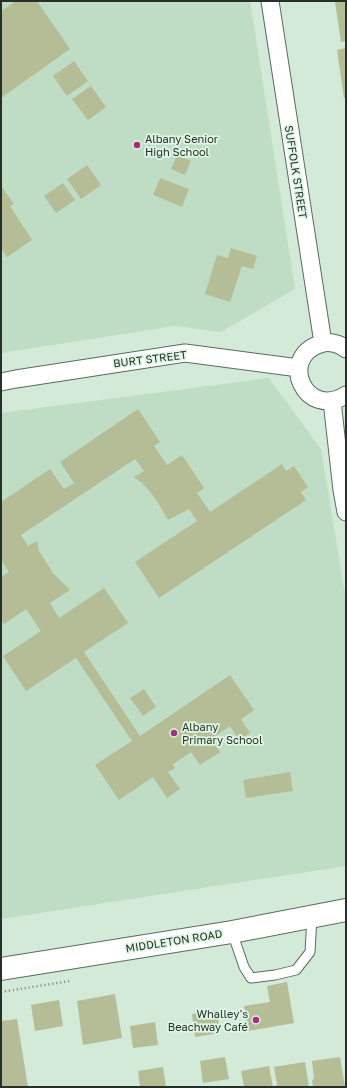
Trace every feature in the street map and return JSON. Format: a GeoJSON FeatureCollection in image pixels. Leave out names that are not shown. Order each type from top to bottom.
{"type":"FeatureCollection","features":[{"type":"Feature","properties":{"kind":"main road","name":"MIDDLETON ROAD"},"geometry":{"type":"LineString","coordinates":[[1,969],[232,932],[346,910]]}},
{"type":"Feature","properties":{"kind":"street","name":"SUFFOLK STREET"},"geometry":{"type":"LineString","coordinates":[[270,1],[323,343]]}},
{"type":"Feature","properties":{"kind":"street"},"geometry":{"type":"LineString","coordinates":[[346,349],[343,346],[333,343],[323,343],[314,346],[307,351],[301,359],[299,368],[300,381],[307,392],[314,398],[323,400],[339,398],[342,490],[346,512]]}},
{"type":"Feature","properties":{"kind":"street","name":"BURT STREET"},"geometry":{"type":"LineString","coordinates":[[1,382],[185,353],[299,368]]}},
{"type":"Feature","properties":{"kind":"lane"},"geometry":{"type":"LineString","coordinates":[[232,932],[244,966],[251,978],[275,975],[296,970],[310,952],[312,917]]}},
{"type":"Feature","properties":{"kind":"path"},"geometry":{"type":"LineString","coordinates":[[1,992],[70,981]]}},
{"type":"Feature","properties":{"kind":"shaded area","name":"Albany Senior High School"},"geometry":{"type":"Polygon","coordinates":[[[1,1],[250,1],[295,289],[221,332],[175,326],[1,353],[1,1]]]}},
{"type":"Feature","properties":{"kind":"shaded area","name":"Albany Primary School"},"geometry":{"type":"Polygon","coordinates":[[[269,378],[321,449],[346,600],[346,866],[1,919],[1,413],[269,378]]]}},
{"type":"Feature","properties":{"kind":"building"},"geometry":{"type":"Polygon","coordinates":[[[16,1],[37,1],[70,49],[1,98],[1,11],[16,1]]]}},
{"type":"Feature","properties":{"kind":"building"},"geometry":{"type":"Polygon","coordinates":[[[346,1],[346,41],[341,42],[335,2],[346,1]]]}},
{"type":"Feature","properties":{"kind":"building"},"geometry":{"type":"Polygon","coordinates":[[[346,48],[346,98],[344,98],[337,50],[346,48]]]}},
{"type":"Feature","properties":{"kind":"building"},"geometry":{"type":"Polygon","coordinates":[[[74,61],[88,81],[67,96],[53,76],[74,61]]]}},
{"type":"Feature","properties":{"kind":"building"},"geometry":{"type":"Polygon","coordinates":[[[91,86],[106,107],[88,120],[72,99],[91,86]]]}},
{"type":"Feature","properties":{"kind":"building"},"geometry":{"type":"Polygon","coordinates":[[[177,155],[191,161],[185,175],[171,169],[177,155]]]}},
{"type":"Feature","properties":{"kind":"building"},"geometry":{"type":"Polygon","coordinates":[[[87,165],[101,185],[81,199],[67,179],[87,165]]]}},
{"type":"Feature","properties":{"kind":"building"},"geometry":{"type":"Polygon","coordinates":[[[160,178],[189,189],[182,207],[153,195],[160,178]]]}},
{"type":"Feature","properties":{"kind":"building"},"geometry":{"type":"Polygon","coordinates":[[[63,183],[75,200],[56,213],[44,196],[63,183]]]}},
{"type":"Feature","properties":{"kind":"building"},"geometry":{"type":"Polygon","coordinates":[[[1,186],[14,204],[10,206],[32,240],[7,257],[1,249],[1,186]]]}},
{"type":"Feature","properties":{"kind":"building"},"geometry":{"type":"Polygon","coordinates":[[[231,248],[257,256],[253,269],[242,266],[230,302],[205,294],[217,255],[228,258],[231,248]]]}},
{"type":"Feature","properties":{"kind":"building"},"geometry":{"type":"Polygon","coordinates":[[[138,409],[160,442],[154,446],[167,465],[182,455],[204,488],[197,493],[210,512],[282,464],[286,471],[294,466],[308,487],[301,492],[306,500],[159,598],[135,562],[197,521],[189,509],[168,520],[151,493],[134,477],[144,471],[135,459],[21,535],[28,546],[37,541],[39,551],[53,573],[70,590],[50,603],[59,618],[104,588],[128,623],[84,652],[140,736],[230,675],[254,710],[241,719],[250,733],[239,740],[230,726],[211,739],[220,752],[200,765],[191,752],[173,764],[175,768],[168,772],[180,789],[167,798],[153,777],[119,800],[95,765],[132,741],[76,658],[26,691],[3,656],[41,631],[26,609],[4,624],[1,619],[1,577],[9,572],[1,560],[1,502],[50,469],[64,489],[74,483],[60,462],[138,409]]]}},
{"type":"Feature","properties":{"kind":"building"},"geometry":{"type":"Polygon","coordinates":[[[144,689],[156,707],[143,716],[130,698],[144,689]]]}},
{"type":"Feature","properties":{"kind":"building"},"geometry":{"type":"Polygon","coordinates":[[[290,772],[293,791],[246,798],[243,780],[290,772]]]}},
{"type":"Feature","properties":{"kind":"building"},"geometry":{"type":"Polygon","coordinates":[[[287,982],[294,1023],[248,1031],[244,1006],[270,1002],[267,986],[287,982]]]}},
{"type":"Feature","properties":{"kind":"building"},"geometry":{"type":"Polygon","coordinates":[[[115,994],[122,1038],[83,1045],[77,1001],[115,994]]]}},
{"type":"Feature","properties":{"kind":"building"},"geometry":{"type":"Polygon","coordinates":[[[59,1000],[63,1026],[35,1031],[31,1005],[59,1000]]]}},
{"type":"Feature","properties":{"kind":"building"},"geometry":{"type":"Polygon","coordinates":[[[217,1010],[220,1033],[195,1037],[192,1014],[217,1010]]]}},
{"type":"Feature","properties":{"kind":"building"},"geometry":{"type":"Polygon","coordinates":[[[17,1019],[28,1087],[1,1087],[1,1021],[17,1019]]]}},
{"type":"Feature","properties":{"kind":"building"},"geometry":{"type":"Polygon","coordinates":[[[155,1022],[158,1045],[133,1048],[130,1026],[155,1022]]]}},
{"type":"Feature","properties":{"kind":"building"},"geometry":{"type":"Polygon","coordinates":[[[225,1057],[229,1079],[203,1083],[200,1061],[225,1057]]]}},
{"type":"Feature","properties":{"kind":"building"},"geometry":{"type":"Polygon","coordinates":[[[340,1057],[345,1087],[313,1087],[312,1080],[314,1079],[312,1061],[340,1057]]]}},
{"type":"Feature","properties":{"kind":"building"},"geometry":{"type":"Polygon","coordinates":[[[305,1062],[309,1087],[273,1087],[277,1085],[274,1067],[305,1062]]]}},
{"type":"Feature","properties":{"kind":"building"},"geometry":{"type":"Polygon","coordinates":[[[269,1066],[273,1087],[244,1087],[241,1071],[269,1066]]]}},
{"type":"Feature","properties":{"kind":"building"},"geometry":{"type":"Polygon","coordinates":[[[163,1067],[166,1087],[140,1087],[138,1071],[163,1067]]]}},
{"type":"Feature","properties":{"kind":"place","name":"Albany Senior High School"},"geometry":{"type":"Point","coordinates":[137,145]}},
{"type":"Feature","properties":{"kind":"place","name":"Albany Primary School"},"geometry":{"type":"Point","coordinates":[174,733]}},
{"type":"Feature","properties":{"kind":"place","name":"Whalley's Beachway Café"},"geometry":{"type":"Point","coordinates":[256,1020]}}]}
